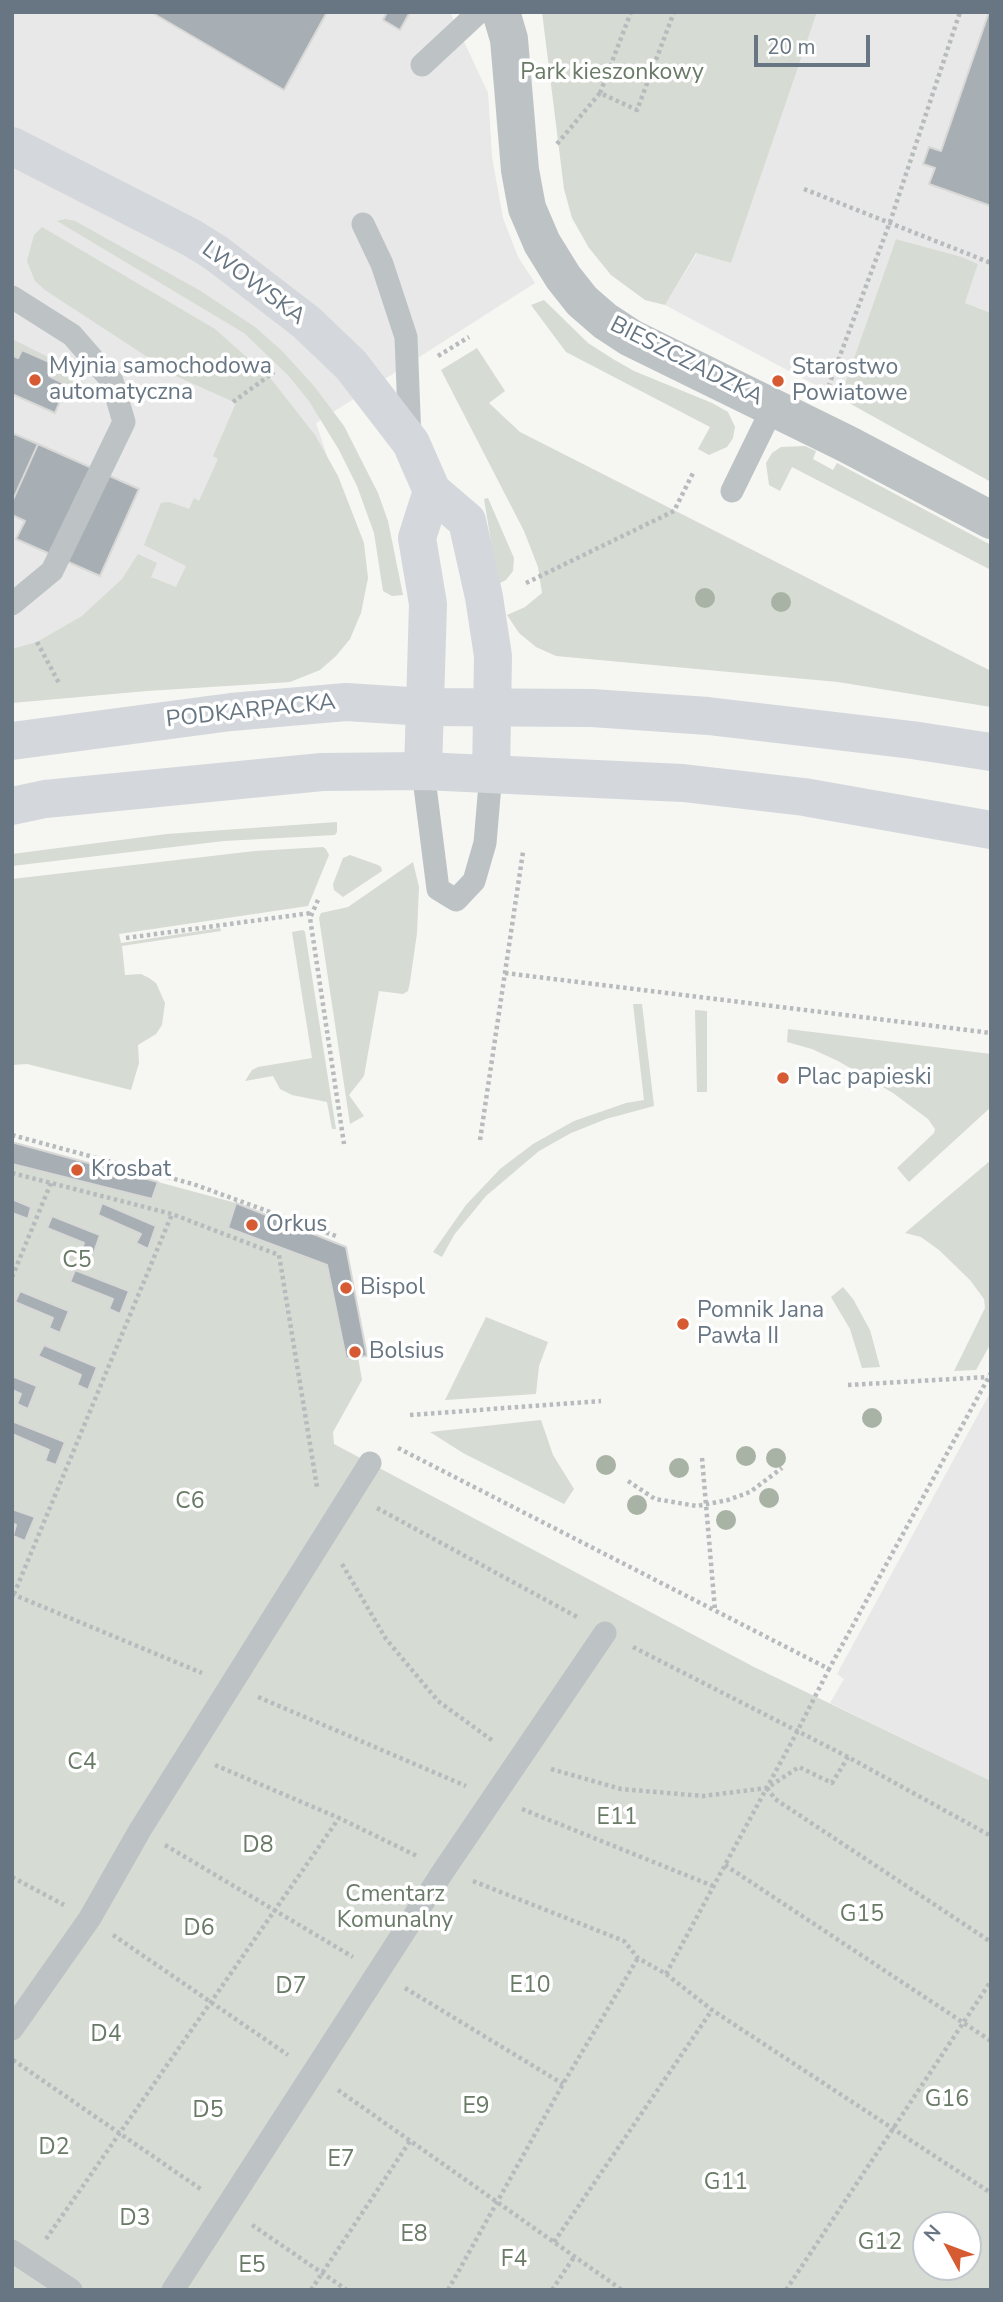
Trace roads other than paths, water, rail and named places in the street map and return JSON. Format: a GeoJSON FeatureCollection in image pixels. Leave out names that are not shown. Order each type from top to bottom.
{"type":"FeatureCollection","features":[{"type":"Feature","properties":{"kind":"main road","name":"LWOWSKA"},"geometry":{"type":"LineString","coordinates":[[13,148],[192,238],[216,253],[306,322],[351,365],[411,443],[432,491],[467,521],[484,597],[493,656],[491,773]]}},
{"type":"Feature","properties":{"kind":"main road"},"geometry":{"type":"LineString","coordinates":[[424,771],[428,604],[417,538],[432,491]]}},
{"type":"Feature","properties":{"kind":"main road","name":"PODKARPACKA"},"geometry":{"type":"LineString","coordinates":[[12,741],[231,712],[333,703],[491,707]]}},
{"type":"Feature","properties":{"kind":"main road"},"geometry":{"type":"LineString","coordinates":[[491,707],[592,708],[708,716],[991,752]]}},
{"type":"Feature","properties":{"kind":"main road"},"geometry":{"type":"LineString","coordinates":[[12,806],[45,799],[323,772],[424,771],[683,783],[804,797],[991,830]]}},
{"type":"Feature","properties":{"kind":"street","name":"BIESZCZADZKA"},"geometry":{"type":"LineString","coordinates":[[501,12],[509,39],[520,170],[527,208],[542,243],[563,278],[582,301],[605,321],[642,343],[773,407],[991,520]]}},
{"type":"Feature","properties":{"kind":"lane"},"geometry":{"type":"LineString","coordinates":[[422,65],[479,12]]}},
{"type":"Feature","properties":{"kind":"lane"},"geometry":{"type":"LineString","coordinates":[[362,224],[382,264],[406,337],[411,443]]}},
{"type":"Feature","properties":{"kind":"lane"},"geometry":{"type":"LineString","coordinates":[[12,297],[72,335],[112,381],[124,422],[52,571],[12,604]]}},
{"type":"Feature","properties":{"kind":"lane"},"geometry":{"type":"LineString","coordinates":[[732,491],[773,407]]}},
{"type":"Feature","properties":{"kind":"lane"},"geometry":{"type":"LineString","coordinates":[[424,771],[438,889],[456,900],[474,881],[485,843],[491,773]]}},
{"type":"Feature","properties":{"kind":"lane"},"geometry":{"type":"LineString","coordinates":[[12,2029],[90,1918],[140,1830],[370,1464]]}},
{"type":"Feature","properties":{"kind":"lane"},"geometry":{"type":"LineString","coordinates":[[173,2290],[444,1870],[606,1633]]}},
{"type":"Feature","properties":{"kind":"lane"},"geometry":{"type":"LineString","coordinates":[[21,2257],[71,2290]]}},
{"type":"Feature","properties":{"kind":"place","name":"Myjnia samochodowa automatyczna"},"geometry":{"type":"Point","coordinates":[35,380]}},
{"type":"Feature","properties":{"kind":"place","name":"Starostwo Powiatowe"},"geometry":{"type":"Point","coordinates":[778,381]}},
{"type":"Feature","properties":{"kind":"place","name":"Plac papieski"},"geometry":{"type":"Point","coordinates":[783,1078]}},
{"type":"Feature","properties":{"kind":"place","name":"Krosbat"},"geometry":{"type":"Point","coordinates":[77,1170]}},
{"type":"Feature","properties":{"kind":"place","name":"Orkus"},"geometry":{"type":"Point","coordinates":[252,1225]}},
{"type":"Feature","properties":{"kind":"place","name":"Bispol"},"geometry":{"type":"Point","coordinates":[346,1288]}},
{"type":"Feature","properties":{"kind":"place","name":"Pomnik Jana Pawła II"},"geometry":{"type":"Point","coordinates":[683,1324]}},
{"type":"Feature","properties":{"kind":"place","name":"Bolsius"},"geometry":{"type":"Point","coordinates":[355,1352]}},
{"type":"Feature","properties":{"kind":"park label","name":"Park kieszonkowy"},"geometry":{"type":"Point","coordinates":[612,73]}},
{"type":"Feature","properties":{"kind":"park label","name":"C5"},"geometry":{"type":"Point","coordinates":[77,1261]}},
{"type":"Feature","properties":{"kind":"park label","name":"C6"},"geometry":{"type":"Point","coordinates":[190,1502]}},
{"type":"Feature","properties":{"kind":"park label","name":"C4"},"geometry":{"type":"Point","coordinates":[82,1763]}},
{"type":"Feature","properties":{"kind":"park label","name":"E11"},"geometry":{"type":"Point","coordinates":[617,1818]}},
{"type":"Feature","properties":{"kind":"park label","name":"D8"},"geometry":{"type":"Point","coordinates":[258,1846]}},
{"type":"Feature","properties":{"kind":"park label","name":"Cmentarz Komunalny"},"geometry":{"type":"Point","coordinates":[395,1908]}},
{"type":"Feature","properties":{"kind":"park label","name":"G15"},"geometry":{"type":"Point","coordinates":[862,1915]}},
{"type":"Feature","properties":{"kind":"park label","name":"D6"},"geometry":{"type":"Point","coordinates":[199,1929]}},
{"type":"Feature","properties":{"kind":"park label","name":"E10"},"geometry":{"type":"Point","coordinates":[530,1986]}},
{"type":"Feature","properties":{"kind":"park label","name":"D7"},"geometry":{"type":"Point","coordinates":[291,1987]}},
{"type":"Feature","properties":{"kind":"park label","name":"D4"},"geometry":{"type":"Point","coordinates":[106,2035]}},
{"type":"Feature","properties":{"kind":"park label","name":"G16"},"geometry":{"type":"Point","coordinates":[947,2100]}},
{"type":"Feature","properties":{"kind":"park label","name":"E9"},"geometry":{"type":"Point","coordinates":[476,2107]}},
{"type":"Feature","properties":{"kind":"park label","name":"D5"},"geometry":{"type":"Point","coordinates":[208,2111]}},
{"type":"Feature","properties":{"kind":"park label","name":"D2"},"geometry":{"type":"Point","coordinates":[54,2148]}},
{"type":"Feature","properties":{"kind":"park label","name":"E7"},"geometry":{"type":"Point","coordinates":[341,2160]}},
{"type":"Feature","properties":{"kind":"park label","name":"G11"},"geometry":{"type":"Point","coordinates":[726,2183]}},
{"type":"Feature","properties":{"kind":"park label","name":"D3"},"geometry":{"type":"Point","coordinates":[135,2219]}},
{"type":"Feature","properties":{"kind":"park label","name":"E8"},"geometry":{"type":"Point","coordinates":[414,2235]}},
{"type":"Feature","properties":{"kind":"park label","name":"G12"},"geometry":{"type":"Point","coordinates":[880,2243]}},
{"type":"Feature","properties":{"kind":"park label","name":"F4"},"geometry":{"type":"Point","coordinates":[514,2260]}},
{"type":"Feature","properties":{"kind":"park label","name":"E5"},"geometry":{"type":"Point","coordinates":[252,2266]}}]}
